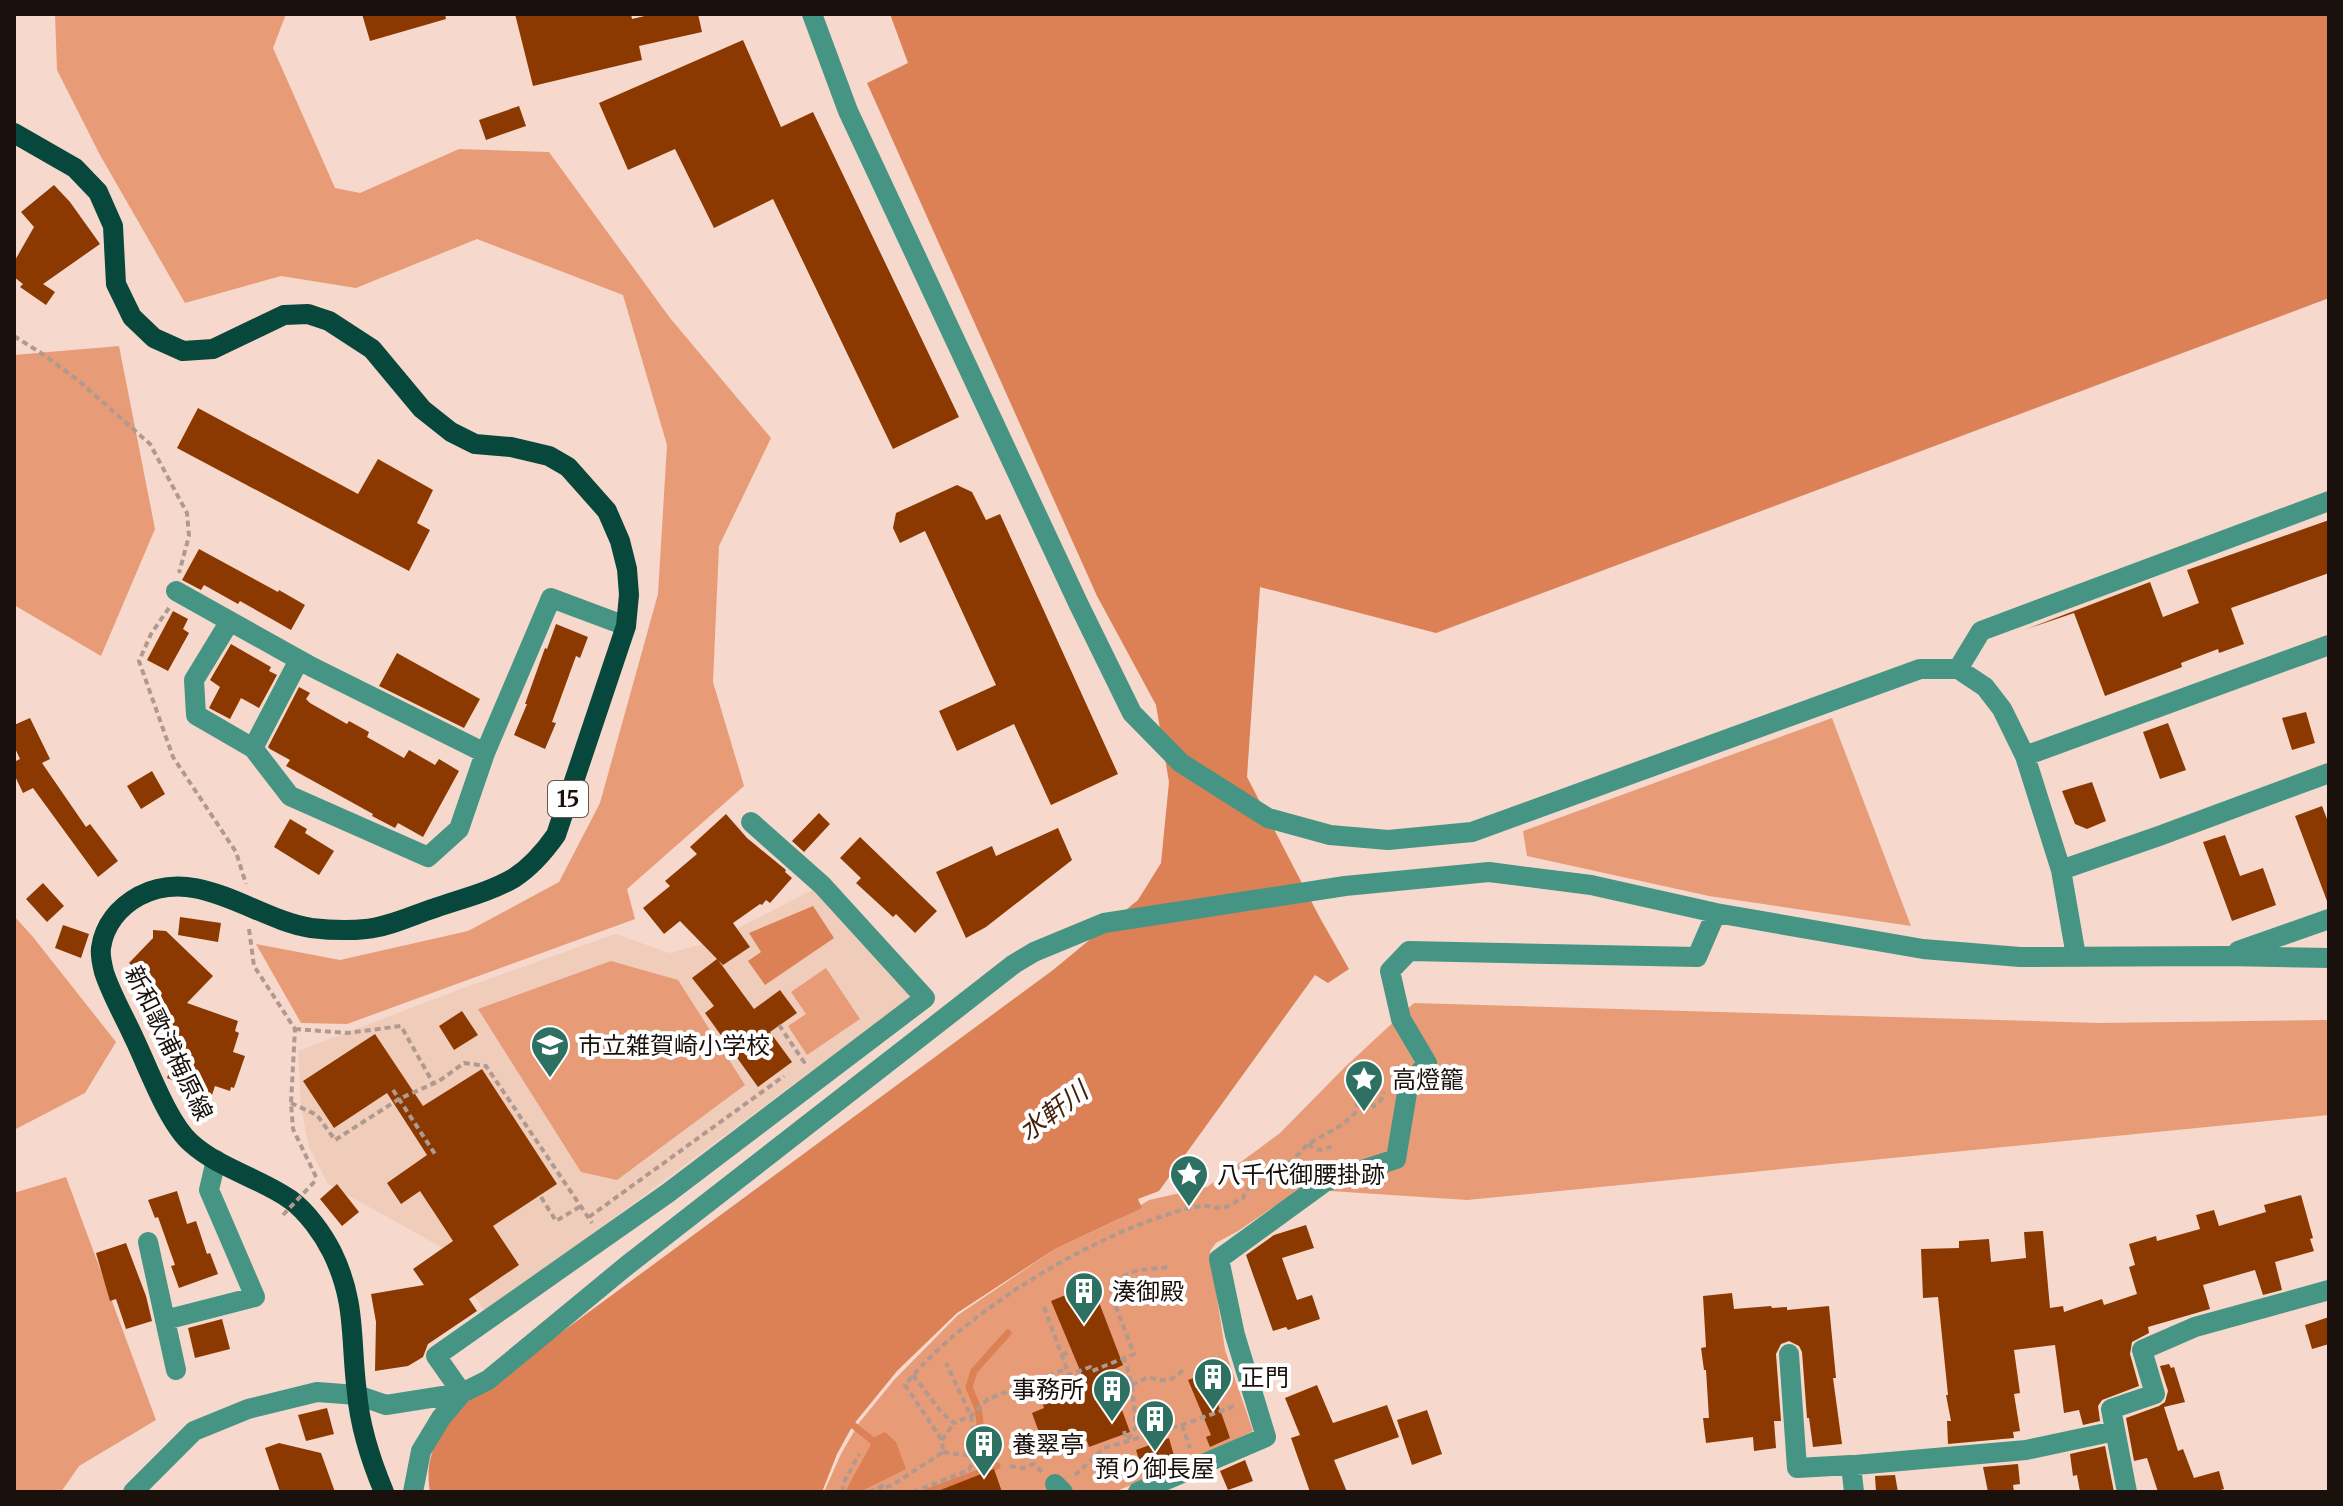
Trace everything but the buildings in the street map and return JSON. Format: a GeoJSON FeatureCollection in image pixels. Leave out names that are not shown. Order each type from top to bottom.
{"type":"FeatureCollection","features":[{"type":"Feature","properties":{"kind":"main road","name":"新和歌浦梅原線"},"geometry":{"type":"LineString","coordinates":[[14,133],[75,168],[98,192],[113,226],[116,284],[132,317],[154,338],[183,351],[213,349],[284,315],[308,314],[329,321],[372,349],[422,409],[451,432],[475,444],[511,447],[549,456],[568,467],[607,511],[620,541],[629,595],[626,626],[556,835],[526,870],[493,888],[367,929],[311,928],[189,887],[171,887],[155,890],[125,904],[104,933],[101,951],[108,982],[172,1119],[189,1142],[292,1201],[313,1222],[330,1248],[344,1279],[351,1308],[357,1395],[370,1459],[384,1492]]}},
{"type":"Feature","properties":{"kind":"street"},"geometry":{"type":"LineString","coordinates":[[812,14],[848,111],[1132,713],[1181,763],[1268,818],[1330,835],[1388,840],[1472,832],[1920,669],[1958,669],[1985,687],[2002,709],[2025,756],[2061,870],[2076,956]]}},
{"type":"Feature","properties":{"kind":"street"},"geometry":{"type":"LineString","coordinates":[[1958,669],[1981,631],[2329,501]]}},
{"type":"Feature","properties":{"kind":"street"},"geometry":{"type":"LineString","coordinates":[[176,591],[299,660],[485,753]]}},
{"type":"Feature","properties":{"kind":"street"},"geometry":{"type":"LineString","coordinates":[[230,621],[194,680],[196,715],[253,748],[290,796],[428,857],[459,829],[485,753],[551,598],[626,626]]}},
{"type":"Feature","properties":{"kind":"street"},"geometry":{"type":"LineString","coordinates":[[2025,756],[2329,645]]}},
{"type":"Feature","properties":{"kind":"street"},"geometry":{"type":"LineString","coordinates":[[253,748],[299,660]]}},
{"type":"Feature","properties":{"kind":"street"},"geometry":{"type":"LineString","coordinates":[[2061,870],[2329,773]]}},
{"type":"Feature","properties":{"kind":"street"},"geometry":{"type":"LineString","coordinates":[[462,1393],[436,1356],[597,1229],[925,998],[822,885],[751,822]]}},
{"type":"Feature","properties":{"kind":"street"},"geometry":{"type":"LineString","coordinates":[[133,1492],[194,1431],[248,1409],[317,1392],[357,1395],[386,1405],[462,1393],[488,1380],[625,1267],[1014,964],[1034,952],[1104,923],[1345,886],[1489,872],[1591,885],[1716,913],[1923,949],[2020,957],[2329,958]]}},
{"type":"Feature","properties":{"kind":"street"},"geometry":{"type":"LineString","coordinates":[[1138,1492],[1266,1437],[1235,1335],[1219,1259],[1325,1182],[1396,1159],[1408,1087],[1427,1063],[1401,1019],[1390,971],[1409,951],[1697,957],[1716,913]]}},
{"type":"Feature","properties":{"kind":"street"},"geometry":{"type":"LineString","coordinates":[[2225,956],[2329,919]]}},
{"type":"Feature","properties":{"kind":"street"},"geometry":{"type":"LineString","coordinates":[[165,1320],[255,1297],[209,1190],[216,1160]]}},
{"type":"Feature","properties":{"kind":"street"},"geometry":{"type":"LineString","coordinates":[[597,1229],[625,1267]]}},
{"type":"Feature","properties":{"kind":"street"},"geometry":{"type":"LineString","coordinates":[[148,1242],[176,1370]]}},
{"type":"Feature","properties":{"kind":"street"},"geometry":{"type":"LineString","coordinates":[[2127,1492],[2111,1409],[2155,1394],[2142,1350],[2195,1327],[2329,1290]]}},
{"type":"Feature","properties":{"kind":"street"},"geometry":{"type":"LineString","coordinates":[[1789,1354],[1797,1468],[2026,1450],[2115,1431]]}},
{"type":"Feature","properties":{"kind":"street"},"geometry":{"type":"LineString","coordinates":[[413,1492],[421,1451],[441,1418],[462,1393]]}},
{"type":"Feature","properties":{"kind":"street"},"geometry":{"type":"LineString","coordinates":[[1844,1466],[1851,1465],[1854,1492]]}},
{"type":"Feature","properties":{"kind":"path"},"geometry":{"type":"LineString","coordinates":[[246,905],[254,966],[295,1029],[291,1103],[293,1129],[317,1179],[283,1215]]}},
{"type":"Feature","properties":{"kind":"path"},"geometry":{"type":"LineString","coordinates":[[291,1103],[317,1115],[335,1140],[399,1099],[433,1083],[464,1063],[486,1066],[597,1229],[804,1062],[779,1025]]}},
{"type":"Feature","properties":{"kind":"path"},"geometry":{"type":"LineString","coordinates":[[295,1029],[347,1033],[401,1026],[433,1083]]}},
{"type":"Feature","properties":{"kind":"path"},"geometry":{"type":"LineString","coordinates":[[393,1090],[435,1154]]}},
{"type":"Feature","properties":{"kind":"path"},"geometry":{"type":"LineString","coordinates":[[943,1452],[942,1440],[905,1385],[965,1328],[1052,1268],[1117,1233],[1189,1208],[1208,1205],[1223,1208],[1243,1198],[1246,1190],[1293,1160],[1308,1144],[1351,1118],[1357,1102],[1367,1101],[1374,1106],[1384,1092]]}},
{"type":"Feature","properties":{"kind":"path"},"geometry":{"type":"LineString","coordinates":[[1308,1144],[1322,1151],[1334,1145]]}},
{"type":"Feature","properties":{"kind":"path"},"geometry":{"type":"LineString","coordinates":[[541,1197],[556,1221],[581,1206]]}},
{"type":"Feature","properties":{"kind":"path"},"geometry":{"type":"LineString","coordinates":[[1044,1307],[1069,1375],[1090,1367],[1092,1371],[1134,1354],[1111,1294],[1116,1281],[1132,1270],[1168,1267]]}},
{"type":"Feature","properties":{"kind":"path"},"geometry":{"type":"LineString","coordinates":[[1062,1355],[1071,1351]]}},
{"type":"Feature","properties":{"kind":"path"},"geometry":{"type":"LineString","coordinates":[[1124,1357],[1132,1385],[1136,1427],[1127,1441]]}},
{"type":"Feature","properties":{"kind":"path"},"geometry":{"type":"LineString","coordinates":[[913,1492],[969,1470],[972,1463],[969,1443],[973,1430],[971,1416],[946,1363]]}},
{"type":"Feature","properties":{"kind":"path"},"geometry":{"type":"LineString","coordinates":[[942,1440],[954,1423],[971,1416],[988,1399],[1067,1369]]}},
{"type":"Feature","properties":{"kind":"path"},"geometry":{"type":"LineString","coordinates":[[1132,1385],[1148,1377],[1164,1382],[1174,1379],[1183,1370]]}},
{"type":"Feature","properties":{"kind":"path"},"geometry":{"type":"LineString","coordinates":[[913,1375],[942,1413],[954,1423]]}},
{"type":"Feature","properties":{"kind":"path"},"geometry":{"type":"LineString","coordinates":[[1059,1488],[1104,1448],[1182,1425],[1254,1398]]}},
{"type":"Feature","properties":{"kind":"path"},"geometry":{"type":"LineString","coordinates":[[1182,1425],[1190,1448]]}},
{"type":"Feature","properties":{"kind":"path"},"geometry":{"type":"LineString","coordinates":[[1124,1431],[1127,1441]]}},
{"type":"Feature","properties":{"kind":"path"},"geometry":{"type":"LineString","coordinates":[[877,1492],[943,1452],[971,1456]]}},
{"type":"Feature","properties":{"kind":"path"},"geometry":{"type":"LineString","coordinates":[[842,1492],[859,1454]]}},
{"type":"Feature","properties":{"kind":"path"},"geometry":{"type":"LineString","coordinates":[[1010,1466],[1022,1468]]}},
{"type":"Feature","properties":{"kind":"path"},"geometry":{"type":"LineString","coordinates":[[869,1492],[882,1484]]}},
{"type":"Feature","properties":{"kind":"path"},"geometry":{"type":"LineString","coordinates":[[894,1484],[897,1492]]}},
{"type":"Feature","properties":{"kind":"shaded area"},"geometry":{"type":"Polygon","coordinates":[[[55,14],[286,14],[273,48],[335,188],[360,193],[459,149],[549,152],[670,318],[771,438],[719,546],[713,682],[744,786],[627,889],[635,919],[347,1024],[301,1023],[256,944],[340,960],[468,931],[559,882],[600,803],[658,594],[667,445],[623,295],[477,239],[356,288],[281,276],[185,303],[100,155],[57,70],[55,14]]]}},
{"type":"Feature","properties":{"kind":"shaded area"},"geometry":{"type":"Polygon","coordinates":[[[119,346],[155,529],[101,656],[14,605],[14,355],[119,346]]]}},
{"type":"Feature","properties":{"kind":"shaded area"},"geometry":{"type":"Polygon","coordinates":[[[1832,718],[1911,926],[1709,896],[1527,856],[1523,831],[1832,718]]]}},
{"type":"Feature","properties":{"kind":"shaded area","name":"市立雑賀崎小学校"},"geometry":{"type":"Polygon","coordinates":[[[816,888],[911,997],[486,1313],[441,1247],[328,1184],[309,1147],[301,1107],[298,1051],[615,934],[670,953],[711,942],[816,888]]]}},
{"type":"Feature","properties":{"kind":"shaded area"},"geometry":{"type":"Polygon","coordinates":[[[14,916],[116,1042],[85,1093],[14,1130],[14,916]]]}},
{"type":"Feature","properties":{"kind":"shaded area"},"geometry":{"type":"Polygon","coordinates":[[[611,961],[678,980],[745,1085],[617,1180],[581,1172],[478,1009],[611,961]]]}},
{"type":"Feature","properties":{"kind":"shaded area"},"geometry":{"type":"Polygon","coordinates":[[[826,968],[860,1019],[807,1055],[788,1026],[806,1014],[791,992],[826,968]]]}},
{"type":"Feature","properties":{"kind":"shaded area"},"geometry":{"type":"Polygon","coordinates":[[[1414,1003],[2099,1023],[2329,1020],[2329,1115],[1467,1200],[1300,1189],[1216,1243],[1210,1251],[1225,1350],[1253,1431],[1114,1492],[824,1492],[859,1423],[894,1380],[958,1315],[1055,1249],[1119,1219],[1149,1200],[1207,1187],[1280,1133],[1414,1003]]]}},
{"type":"Feature","properties":{"kind":"shaded area"},"geometry":{"type":"Polygon","coordinates":[[[66,1177],[156,1420],[79,1466],[61,1492],[14,1492],[14,1193],[66,1177]]]}},
{"type":"Feature","properties":{"kind":"water","name":"水軒川"},"geometry":{"type":"Polygon","coordinates":[[[890,14],[2329,14],[2329,298],[1436,633],[1260,587],[1247,777],[1349,969],[1328,983],[1315,975],[1159,1191],[1138,1199],[1142,1208],[1055,1249],[957,1313],[897,1371],[853,1425],[822,1492],[430,1492],[431,1457],[456,1410],[1053,970],[1138,900],[1161,863],[1169,782],[1156,705],[1097,596],[867,83],[908,63],[890,14]]]}},
{"type":"Feature","properties":{"kind":"water"},"geometry":{"type":"Polygon","coordinates":[[[813,906],[834,938],[765,985],[748,961],[761,952],[749,933],[813,906]]]}},
{"type":"Feature","properties":{"kind":"water"},"geometry":{"type":"Polygon","coordinates":[[[885,1432],[896,1442],[906,1469],[860,1492],[845,1492],[875,1437],[885,1432]]]}},
{"type":"Feature","properties":{"kind":"waterway"},"geometry":{"type":"LineString","coordinates":[[984,1471],[975,1442],[980,1423],[978,1409],[969,1387],[974,1371],[1008,1333]]}},
{"type":"Feature","properties":{"kind":"waterway"},"geometry":{"type":"LineString","coordinates":[[853,1425],[873,1441]]}},
{"type":"Feature","properties":{"kind":"waterway"},"geometry":{"type":"LineString","coordinates":[[928,1492],[997,1466]]}},
{"type":"Feature","properties":{"kind":"place","name":"市立雑賀崎小学校"},"geometry":{"type":"Point","coordinates":[550,1079]}},
{"type":"Feature","properties":{"kind":"place","name":"高燈籠"},"geometry":{"type":"Point","coordinates":[1364,1113]}},
{"type":"Feature","properties":{"kind":"place","name":"八千代御腰掛跡"},"geometry":{"type":"Point","coordinates":[1189,1208]}},
{"type":"Feature","properties":{"kind":"place","name":"湊御殿"},"geometry":{"type":"Point","coordinates":[1084,1325]}},
{"type":"Feature","properties":{"kind":"place","name":"正門"},"geometry":{"type":"Point","coordinates":[1213,1411]}},
{"type":"Feature","properties":{"kind":"place","name":"事務所"},"geometry":{"type":"Point","coordinates":[1112,1423]}},
{"type":"Feature","properties":{"kind":"place","name":"預り御長屋"},"geometry":{"type":"Point","coordinates":[1155,1453]}},
{"type":"Feature","properties":{"kind":"place","name":"養翠亭"},"geometry":{"type":"Point","coordinates":[984,1478]}}]}
